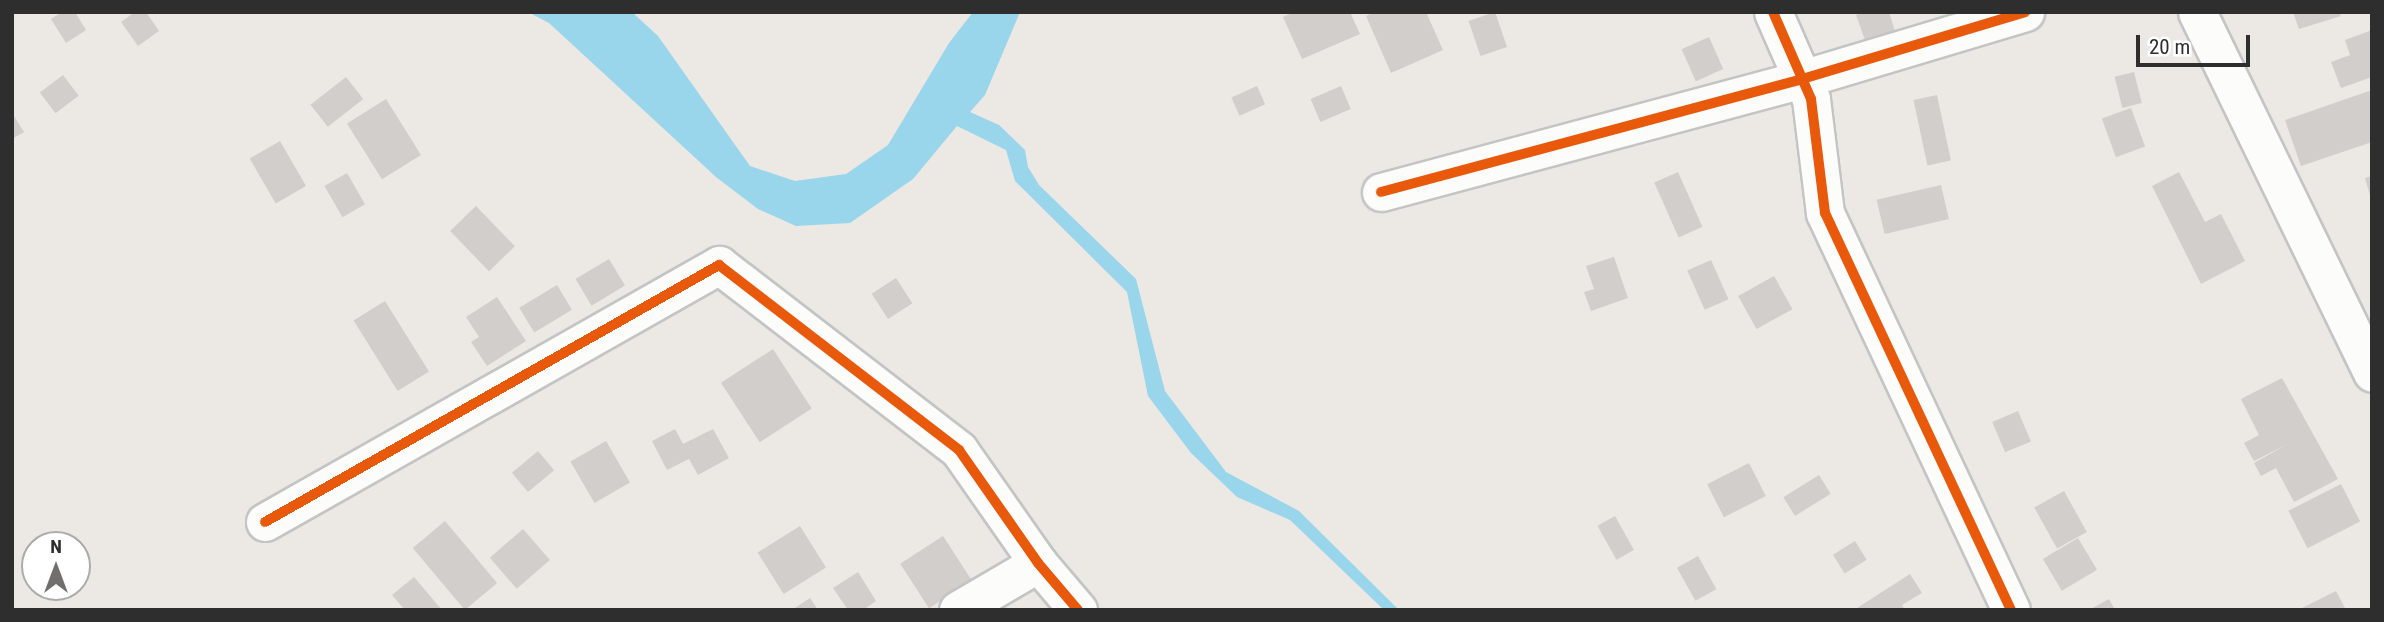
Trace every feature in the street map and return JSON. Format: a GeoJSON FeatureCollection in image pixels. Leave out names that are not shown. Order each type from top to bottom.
{"type":"FeatureCollection","features":[{"type":"Feature","properties":{"kind":"street"},"geometry":{"type":"LineString","coordinates":[[1773,12],[1811,99],[1825,212],[2011,610]]}},
{"type":"Feature","properties":{"kind":"street"},"geometry":{"type":"LineString","coordinates":[[1381,192],[1802,79],[2025,12]]}},
{"type":"Feature","properties":{"kind":"street"},"geometry":{"type":"LineString","coordinates":[[2197,12],[2372,373]]}},
{"type":"Feature","properties":{"kind":"street"},"geometry":{"type":"LineString","coordinates":[[264,522],[719,265],[959,450],[1038,564],[1078,610]]}},
{"type":"Feature","properties":{"kind":"street"},"geometry":{"type":"LineString","coordinates":[[958,610],[1038,564]]}},
{"type":"Feature","properties":{"kind":"water"},"geometry":{"type":"Polygon","coordinates":[[[528,12],[632,12],[658,36],[750,166],[795,181],[846,174],[888,145],[949,43],[973,12],[1020,12],[985,95],[970,112],[999,125],[1025,150],[1028,167],[1039,185],[1136,279],[1165,391],[1226,472],[1299,511],[1399,610],[1384,610],[1290,520],[1237,497],[1191,453],[1148,396],[1127,292],[1015,181],[1006,150],[957,126],[913,179],[850,223],[796,226],[758,209],[716,177],[549,23],[528,12]]]}},
{"type":"Feature","properties":{"kind":"building"},"geometry":{"type":"Polygon","coordinates":[[[62,12],[75,12],[86,30],[66,43],[51,19],[62,12]]]}},
{"type":"Feature","properties":{"kind":"building"},"geometry":{"type":"Polygon","coordinates":[[[135,12],[146,12],[159,31],[138,46],[121,22],[135,12]]]}},
{"type":"Feature","properties":{"kind":"building"},"geometry":{"type":"Polygon","coordinates":[[[1294,12],[1350,12],[1360,34],[1302,59],[1283,17],[1294,12]]]}},
{"type":"Feature","properties":{"kind":"building"},"geometry":{"type":"Polygon","coordinates":[[[1375,12],[1426,12],[1443,50],[1391,73],[1366,16],[1375,12]]]}},
{"type":"Feature","properties":{"kind":"building"},"geometry":{"type":"Polygon","coordinates":[[[1495,12],[1507,47],[1481,56],[1469,21],[1495,12]]]}},
{"type":"Feature","properties":{"kind":"building"},"geometry":{"type":"Polygon","coordinates":[[[1864,12],[1889,12],[1899,44],[1870,54],[1856,15],[1864,12]]]}},
{"type":"Feature","properties":{"kind":"building"},"geometry":{"type":"Polygon","coordinates":[[[2293,12],[2339,12],[2341,16],[2299,29],[2293,12]]]}},
{"type":"Feature","properties":{"kind":"building"},"geometry":{"type":"Polygon","coordinates":[[[2372,30],[2372,77],[2341,88],[2331,62],[2350,55],[2345,40],[2372,30]]]}},
{"type":"Feature","properties":{"kind":"building"},"geometry":{"type":"Polygon","coordinates":[[[1709,37],[1723,69],[1696,81],[1682,49],[1709,37]]]}},
{"type":"Feature","properties":{"kind":"building"},"geometry":{"type":"Polygon","coordinates":[[[2134,72],[2142,103],[2122,108],[2115,77],[2134,72]]]}},
{"type":"Feature","properties":{"kind":"building"},"geometry":{"type":"Polygon","coordinates":[[[63,75],[79,96],[55,113],[40,92],[63,75]]]}},
{"type":"Feature","properties":{"kind":"building"},"geometry":{"type":"Polygon","coordinates":[[[346,77],[363,99],[328,127],[311,105],[346,77]]]}},
{"type":"Feature","properties":{"kind":"building"},"geometry":{"type":"Polygon","coordinates":[[[1257,86],[1265,104],[1240,116],[1231,97],[1257,86]]]}},
{"type":"Feature","properties":{"kind":"building"},"geometry":{"type":"Polygon","coordinates":[[[1341,86],[1351,109],[1320,122],[1311,99],[1341,86]]]}},
{"type":"Feature","properties":{"kind":"building"},"geometry":{"type":"Polygon","coordinates":[[[2372,90],[2372,142],[2301,166],[2285,120],[2372,90]]]}},
{"type":"Feature","properties":{"kind":"building"},"geometry":{"type":"Polygon","coordinates":[[[1937,95],[1951,161],[1927,166],[1914,100],[1937,95]]]}},
{"type":"Feature","properties":{"kind":"building"},"geometry":{"type":"Polygon","coordinates":[[[386,99],[421,155],[382,179],[347,123],[386,99]]]}},
{"type":"Feature","properties":{"kind":"building"},"geometry":{"type":"Polygon","coordinates":[[[2131,108],[2145,147],[2116,157],[2102,119],[2131,108]]]}},
{"type":"Feature","properties":{"kind":"building"},"geometry":{"type":"Polygon","coordinates":[[[12,113],[24,132],[12,139],[12,113]]]}},
{"type":"Feature","properties":{"kind":"building"},"geometry":{"type":"Polygon","coordinates":[[[280,141],[306,186],[276,204],[250,158],[280,141]]]}},
{"type":"Feature","properties":{"kind":"building"},"geometry":{"type":"Polygon","coordinates":[[[1678,172],[1702,227],[1679,237],[1654,183],[1678,172]]]}},
{"type":"Feature","properties":{"kind":"building"},"geometry":{"type":"Polygon","coordinates":[[[2179,172],[2205,222],[2221,214],[2245,261],[2201,284],[2152,186],[2179,172]]]}},
{"type":"Feature","properties":{"kind":"building"},"geometry":{"type":"Polygon","coordinates":[[[347,173],[365,204],[342,217],[324,186],[347,173]]]}},
{"type":"Feature","properties":{"kind":"building"},"geometry":{"type":"Polygon","coordinates":[[[2372,176],[2372,199],[2371,199],[2365,178],[2372,176]]]}},
{"type":"Feature","properties":{"kind":"building"},"geometry":{"type":"Polygon","coordinates":[[[1941,185],[1949,219],[1885,234],[1877,200],[1941,185]]]}},
{"type":"Feature","properties":{"kind":"building"},"geometry":{"type":"Polygon","coordinates":[[[476,206],[515,246],[489,271],[450,231],[476,206]]]}},
{"type":"Feature","properties":{"kind":"building"},"geometry":{"type":"Polygon","coordinates":[[[1614,257],[1628,298],[1591,311],[1584,292],[1594,289],[1586,266],[1614,257]]]}},
{"type":"Feature","properties":{"kind":"building"},"geometry":{"type":"Polygon","coordinates":[[[609,259],[625,286],[592,306],[576,279],[609,259]]]}},
{"type":"Feature","properties":{"kind":"building"},"geometry":{"type":"Polygon","coordinates":[[[1711,260],[1728,299],[1705,310],[1687,271],[1711,260]]]}},
{"type":"Feature","properties":{"kind":"building"},"geometry":{"type":"Polygon","coordinates":[[[1774,276],[1792,309],[1757,329],[1738,296],[1774,276]]]}},
{"type":"Feature","properties":{"kind":"building"},"geometry":{"type":"Polygon","coordinates":[[[896,278],[912,303],[888,319],[872,294],[896,278]]]}},
{"type":"Feature","properties":{"kind":"building"},"geometry":{"type":"Polygon","coordinates":[[[557,285],[572,310],[534,333],[519,308],[557,285]]]}},
{"type":"Feature","properties":{"kind":"building"},"geometry":{"type":"Polygon","coordinates":[[[497,297],[526,341],[487,366],[471,342],[479,337],[466,317],[497,297]]]}},
{"type":"Feature","properties":{"kind":"building"},"geometry":{"type":"Polygon","coordinates":[[[385,301],[429,371],[398,391],[354,321],[385,301]]]}},
{"type":"Feature","properties":{"kind":"building"},"geometry":{"type":"Polygon","coordinates":[[[773,349],[812,409],[760,442],[721,383],[773,349]]]}},
{"type":"Feature","properties":{"kind":"building"},"geometry":{"type":"Polygon","coordinates":[[[2282,378],[2338,479],[2294,502],[2276,468],[2261,476],[2254,463],[2290,443],[2254,461],[2244,443],[2259,435],[2241,399],[2282,378]]]}},
{"type":"Feature","properties":{"kind":"building"},"geometry":{"type":"Polygon","coordinates":[[[2018,411],[2031,441],[2005,452],[1992,422],[2018,411]]]}},
{"type":"Feature","properties":{"kind":"building"},"geometry":{"type":"Polygon","coordinates":[[[675,429],[683,444],[713,429],[729,458],[698,475],[689,459],[667,470],[652,441],[675,429]]]}},
{"type":"Feature","properties":{"kind":"building"},"geometry":{"type":"Polygon","coordinates":[[[606,441],[630,483],[594,503],[570,462],[606,441]]]}},
{"type":"Feature","properties":{"kind":"building"},"geometry":{"type":"Polygon","coordinates":[[[538,451],[554,470],[528,492],[512,473],[538,451]]]}},
{"type":"Feature","properties":{"kind":"building"},"geometry":{"type":"Polygon","coordinates":[[[1749,463],[1766,496],[1724,517],[1707,484],[1749,463]]]}},
{"type":"Feature","properties":{"kind":"building"},"geometry":{"type":"Polygon","coordinates":[[[1819,475],[1831,494],[1795,516],[1783,497],[1819,475]]]}},
{"type":"Feature","properties":{"kind":"building"},"geometry":{"type":"Polygon","coordinates":[[[2341,484],[2360,521],[2307,548],[2288,511],[2341,484]]]}},
{"type":"Feature","properties":{"kind":"building"},"geometry":{"type":"Polygon","coordinates":[[[2064,491],[2087,532],[2057,549],[2034,507],[2064,491]]]}},
{"type":"Feature","properties":{"kind":"building"},"geometry":{"type":"Polygon","coordinates":[[[1615,516],[1634,550],[1616,560],[1598,526],[1615,516]]]}},
{"type":"Feature","properties":{"kind":"building"},"geometry":{"type":"Polygon","coordinates":[[[445,521],[497,583],[465,610],[413,548],[445,521]]]}},
{"type":"Feature","properties":{"kind":"building"},"geometry":{"type":"Polygon","coordinates":[[[800,526],[826,568],[784,594],[758,552],[800,526]]]}},
{"type":"Feature","properties":{"kind":"building"},"geometry":{"type":"Polygon","coordinates":[[[523,529],[550,560],[517,589],[490,558],[523,529]]]}},
{"type":"Feature","properties":{"kind":"building"},"geometry":{"type":"Polygon","coordinates":[[[943,536],[972,580],[929,608],[900,564],[943,536]]]}},
{"type":"Feature","properties":{"kind":"building"},"geometry":{"type":"Polygon","coordinates":[[[2078,538],[2097,570],[2062,591],[2043,559],[2078,538]]]}},
{"type":"Feature","properties":{"kind":"building"},"geometry":{"type":"Polygon","coordinates":[[[1855,541],[1867,560],[1845,573],[1833,555],[1855,541]]]}},
{"type":"Feature","properties":{"kind":"building"},"geometry":{"type":"Polygon","coordinates":[[[1698,556],[1716,589],[1695,601],[1677,568],[1698,556]]]}},
{"type":"Feature","properties":{"kind":"building"},"geometry":{"type":"Polygon","coordinates":[[[858,572],[876,601],[863,610],[848,610],[833,588],[858,572]]]}},
{"type":"Feature","properties":{"kind":"building"},"geometry":{"type":"Polygon","coordinates":[[[1910,574],[1922,593],[1902,605],[1905,610],[1854,610],[1910,574]]]}},
{"type":"Feature","properties":{"kind":"building"},"geometry":{"type":"Polygon","coordinates":[[[414,577],[442,610],[405,610],[392,595],[414,577]]]}},
{"type":"Feature","properties":{"kind":"building"},"geometry":{"type":"Polygon","coordinates":[[[2336,591],[2346,610],[2298,610],[2336,591]]]}},
{"type":"Feature","properties":{"kind":"building"},"geometry":{"type":"Polygon","coordinates":[[[810,598],[818,610],[792,610],[810,598]]]}},
{"type":"Feature","properties":{"kind":"building"},"geometry":{"type":"Polygon","coordinates":[[[2109,599],[2115,610],[2089,610],[2109,599]]]}},
{"type":"Feature","properties":{"kind":"cycle path"},"geometry":{"type":"LineString","coordinates":[[1773,12],[1811,99],[1825,213],[2011,610]]}},
{"type":"Feature","properties":{"kind":"cycle path"},"geometry":{"type":"LineString","coordinates":[[1381,192],[1802,79],[2025,12]]}},
{"type":"Feature","properties":{"kind":"cycle path"},"geometry":{"type":"LineString","coordinates":[[265,522],[719,265],[959,450],[1038,563],[1078,610]]}}]}
